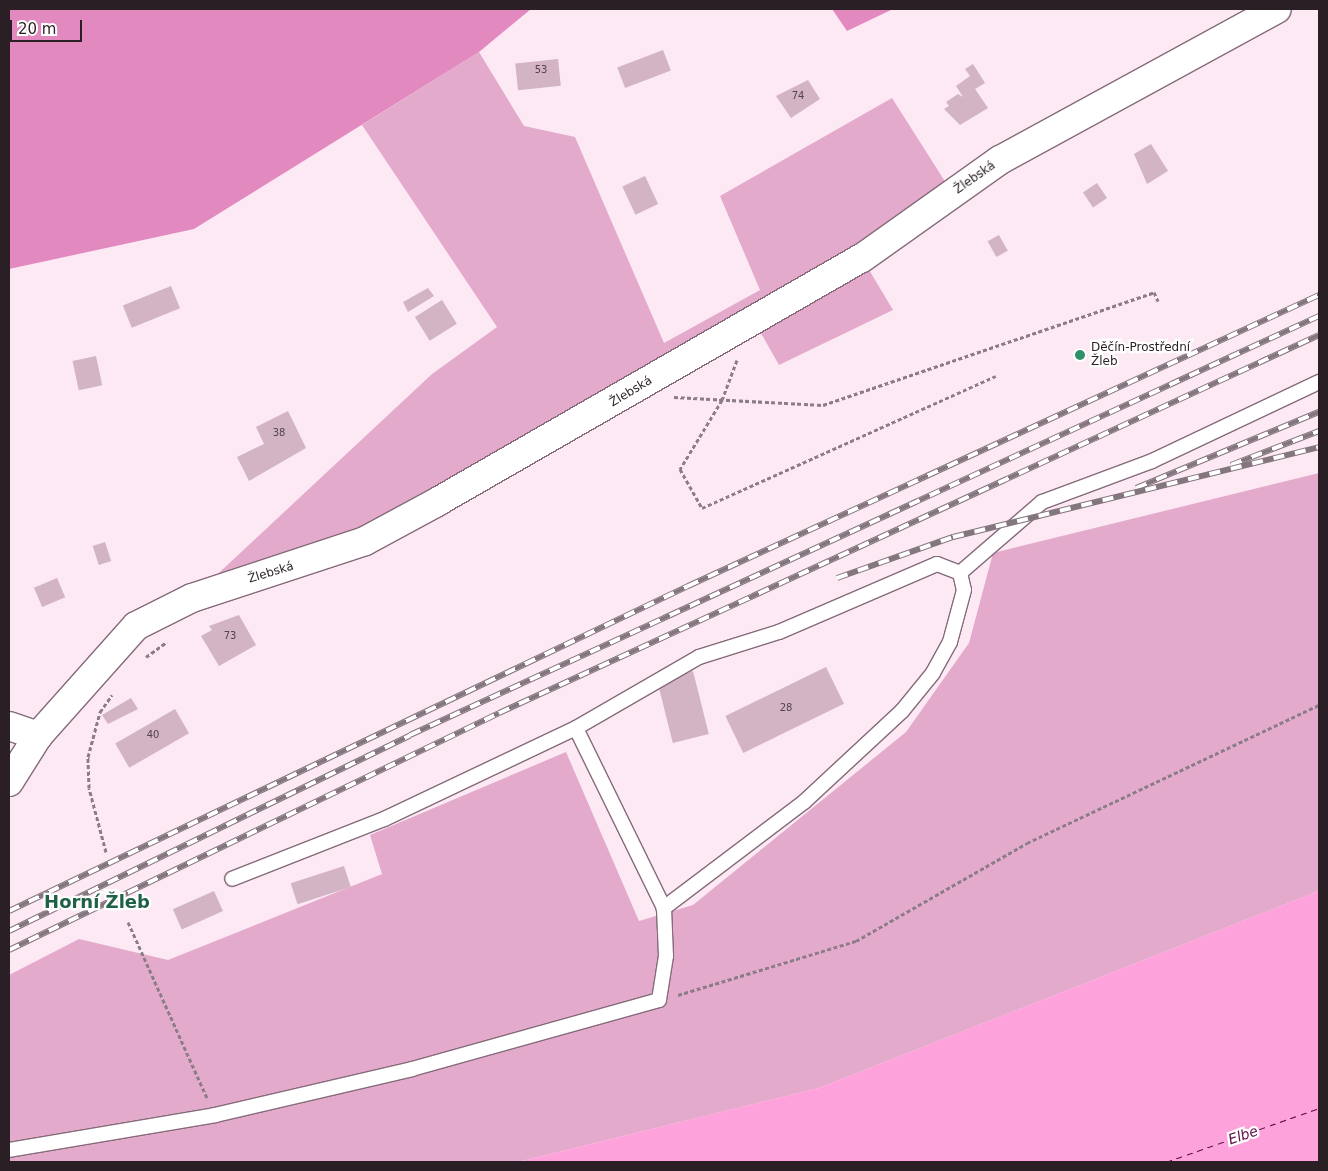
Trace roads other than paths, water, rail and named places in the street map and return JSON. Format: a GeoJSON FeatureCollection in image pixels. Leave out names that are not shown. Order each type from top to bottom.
{"type":"FeatureCollection","features":[{"type":"Feature","properties":{"kind":"street","name":"Žlebská"},"geometry":{"type":"LineString","coordinates":[[9,782],[38,736],[136,626],[192,598],[365,540],[635,389],[862,258],[1000,160],[1277,9]]}},
{"type":"Feature","properties":{"kind":"street"},"geometry":{"type":"LineString","coordinates":[[9,726],[38,736]]}},
{"type":"Feature","properties":{"kind":"lane"},"geometry":{"type":"LineString","coordinates":[[960,573],[1042,502],[1152,461],[1319,382]]}},
{"type":"Feature","properties":{"kind":"lane"},"geometry":{"type":"LineString","coordinates":[[232,879],[384,819],[576,728],[699,657],[779,632],[937,564],[960,573]]}},
{"type":"Feature","properties":{"kind":"lane"},"geometry":{"type":"LineString","coordinates":[[664,908],[804,802],[902,711],[933,673],[950,642],[964,590],[960,573]]}},
{"type":"Feature","properties":{"kind":"lane"},"geometry":{"type":"LineString","coordinates":[[9,1150],[215,1115],[412,1069],[659,1000],[666,956],[664,908],[576,728]]}},
{"type":"Feature","properties":{"kind":"water","name":"Elbe"},"geometry":{"type":"Polygon","coordinates":[[[1319,891],[1319,1162],[518,1162],[819,1088],[1319,891]]]}},
{"type":"Feature","properties":{"kind":"railway"},"geometry":{"type":"LineString","coordinates":[[9,911],[688,586],[1319,295]]}},
{"type":"Feature","properties":{"kind":"railway"},"geometry":{"type":"LineString","coordinates":[[9,931],[410,735],[1319,316]]}},
{"type":"Feature","properties":{"kind":"railway"},"geometry":{"type":"LineString","coordinates":[[9,950],[499,713],[1319,335]]}},
{"type":"Feature","properties":{"kind":"railway"},"geometry":{"type":"LineString","coordinates":[[1136,488],[1319,412]]}},
{"type":"Feature","properties":{"kind":"railway"},"geometry":{"type":"LineString","coordinates":[[1231,465],[1319,431]]}},
{"type":"Feature","properties":{"kind":"railway"},"geometry":{"type":"LineString","coordinates":[[837,578],[953,537],[1319,447]]}},
{"type":"Feature","properties":{"kind":"place","name":"Děčín-Prostřední Žleb"},"geometry":{"type":"Point","coordinates":[1080,355]}},
{"type":"Feature","properties":{"kind":"district","name":"Horní Žleb"},"geometry":{"type":"Point","coordinates":[97,902]}}]}
